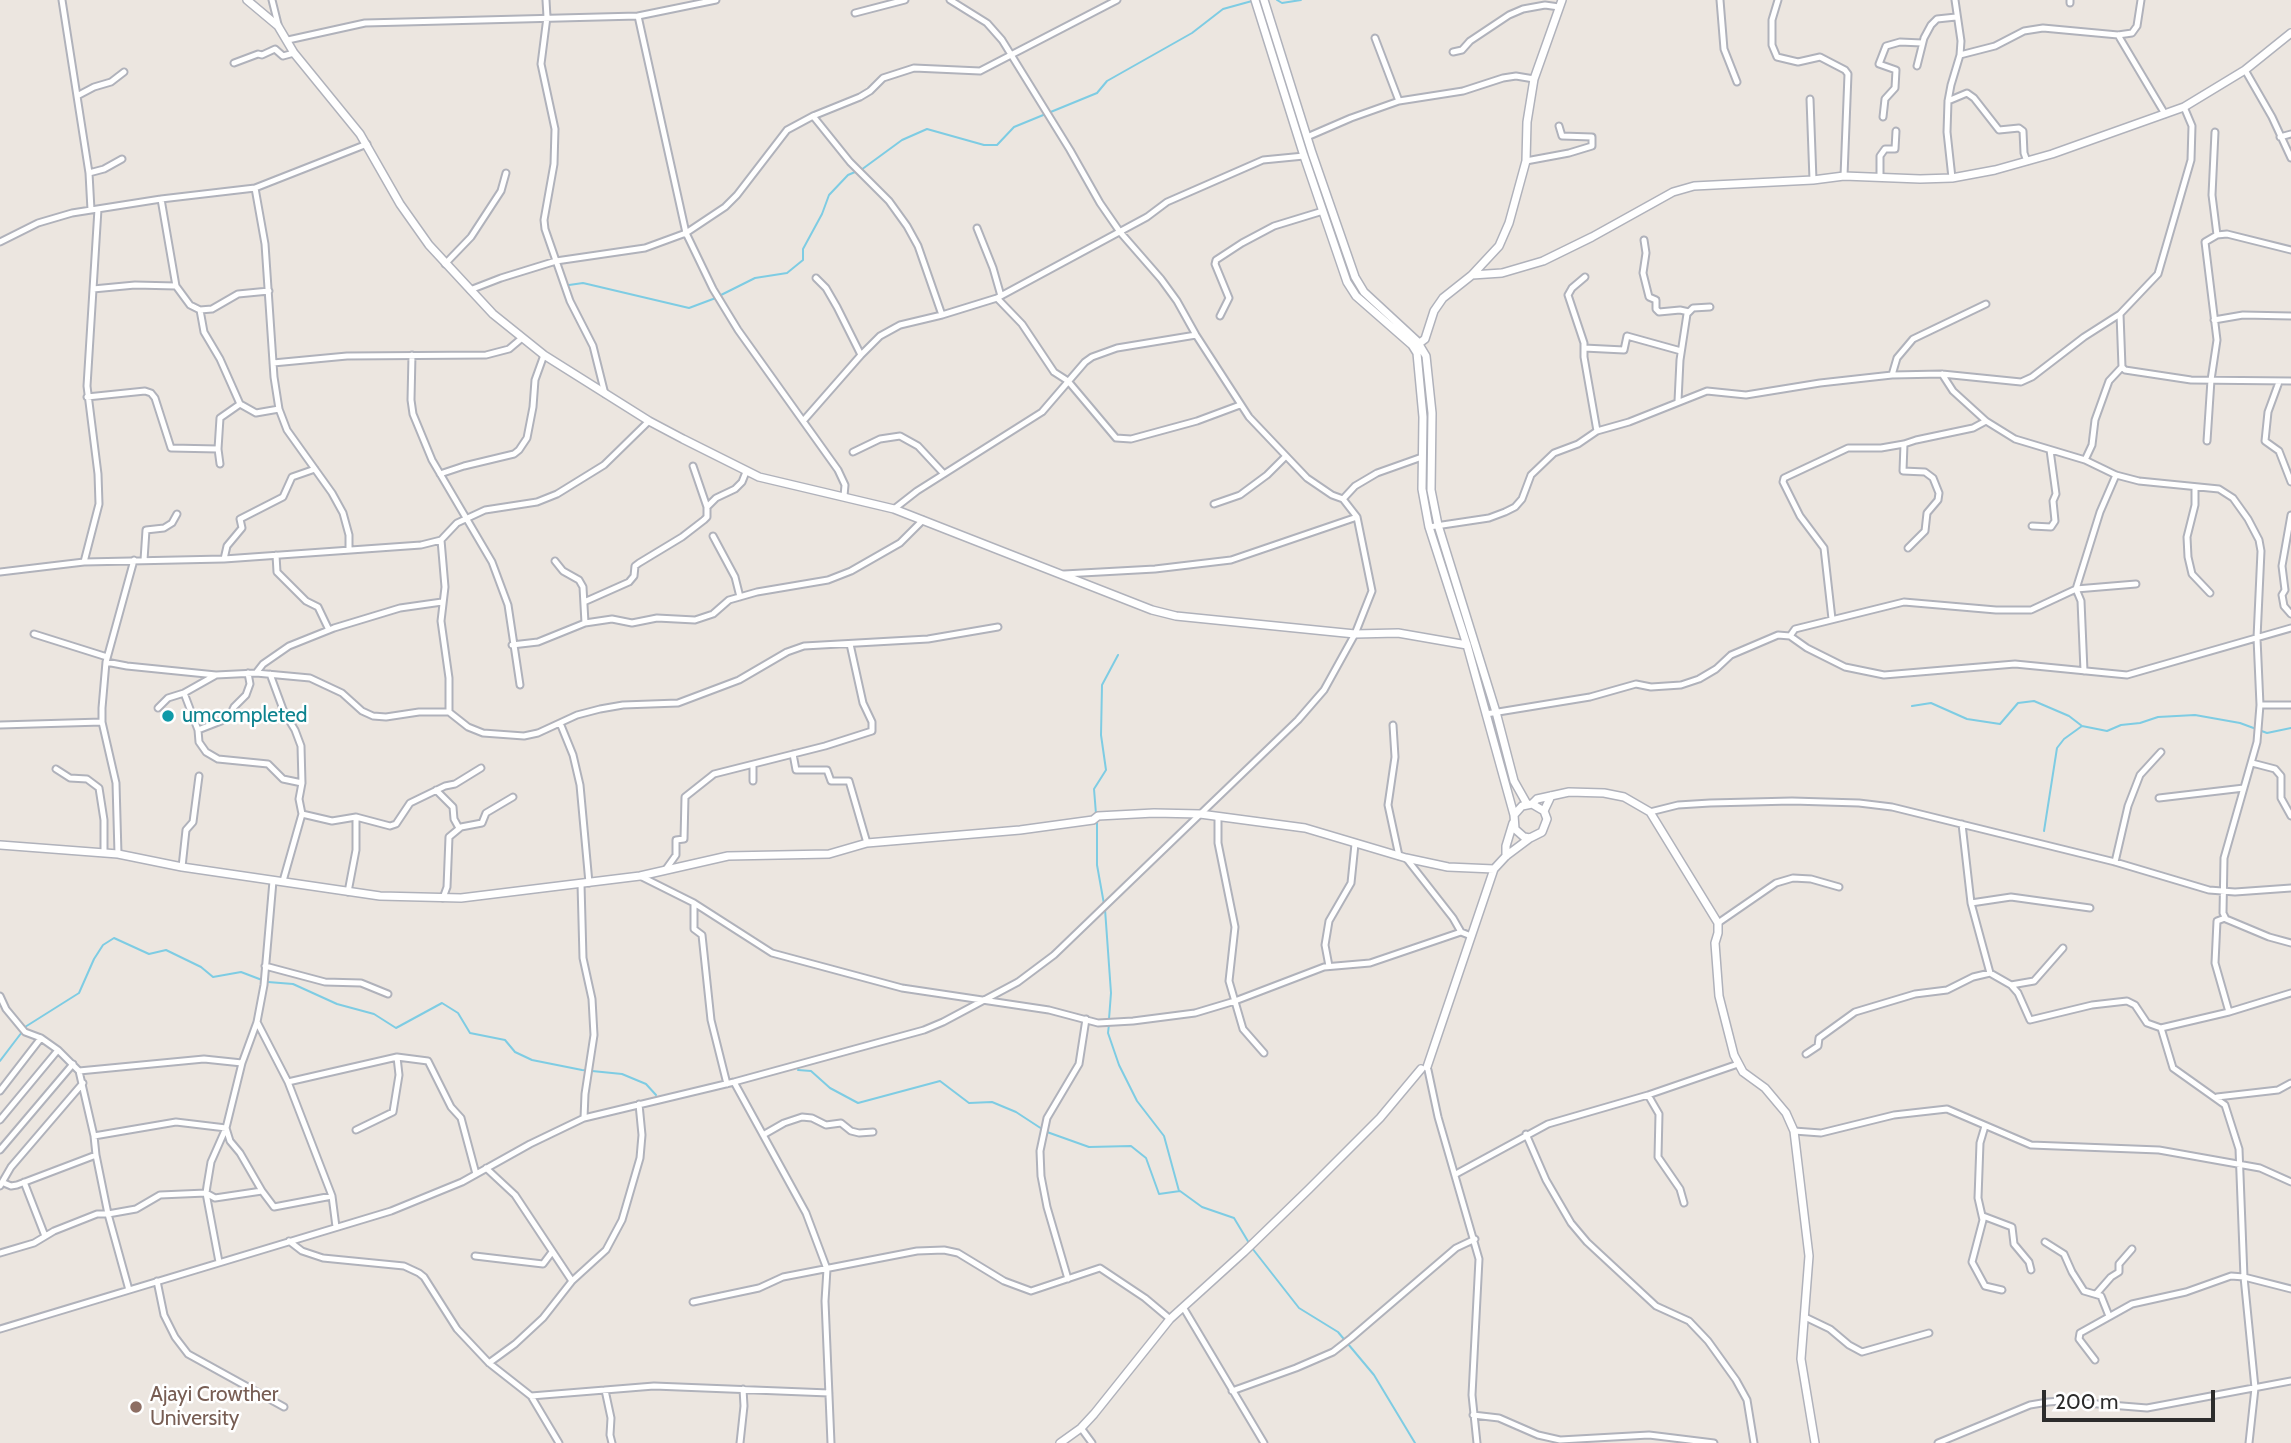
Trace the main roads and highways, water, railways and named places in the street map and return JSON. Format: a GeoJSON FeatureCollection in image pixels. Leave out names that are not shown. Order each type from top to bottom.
{"type":"FeatureCollection","features":[{"type":"Feature","properties":{"kind":"waterway"},"geometry":{"type":"LineString","coordinates":[[1277,0],[1282,3],[1301,0]]}},
{"type":"Feature","properties":{"kind":"waterway"},"geometry":{"type":"LineString","coordinates":[[861,170],[902,140],[927,129],[984,145],[997,145],[1014,127],[1097,93],[1107,81],[1192,33],[1223,9],[1252,1]]}},
{"type":"Feature","properties":{"kind":"waterway"},"geometry":{"type":"LineString","coordinates":[[569,285],[583,283],[689,308],[755,278],[787,273],[803,260],[803,249],[829,195],[848,175],[855,172]]}},
{"type":"Feature","properties":{"kind":"waterway"},"geometry":{"type":"LineString","coordinates":[[1096,814],[1094,789],[1106,770],[1101,735],[1102,685],[1118,655]]}},
{"type":"Feature","properties":{"kind":"waterway"},"geometry":{"type":"LineString","coordinates":[[1912,706],[1931,703],[1967,719],[2000,724],[2018,703],[2034,701],[2069,716],[2082,726],[2107,731],[2158,717],[2195,715],[2240,723],[2267,733],[2291,728]]}},
{"type":"Feature","properties":{"kind":"waterway"},"geometry":{"type":"LineString","coordinates":[[2044,831],[2057,748],[2064,739],[2082,726]]}},
{"type":"Feature","properties":{"kind":"waterway"},"geometry":{"type":"LineString","coordinates":[[1097,823],[1097,865],[1104,904]]}},
{"type":"Feature","properties":{"kind":"waterway"},"geometry":{"type":"LineString","coordinates":[[1105,909],[1111,993],[1109,1019]]}},
{"type":"Feature","properties":{"kind":"waterway"},"geometry":{"type":"LineString","coordinates":[[25,1027],[79,993],[94,959],[103,945],[114,938],[149,954],[166,950],[201,967],[213,977],[241,972],[262,980]]}},
{"type":"Feature","properties":{"kind":"waterway"},"geometry":{"type":"LineString","coordinates":[[268,982],[293,984],[337,1004],[374,1014],[396,1028],[442,1003],[458,1013],[470,1033],[505,1040],[515,1052],[532,1060],[582,1070],[622,1074],[646,1084],[656,1095]]}},
{"type":"Feature","properties":{"kind":"waterway"},"geometry":{"type":"LineString","coordinates":[[1109,1024],[1108,1033],[1119,1065],[1137,1101],[1164,1136],[1179,1191]]}},
{"type":"Feature","properties":{"kind":"waterway"},"geometry":{"type":"LineString","coordinates":[[0,1061],[22,1032]]}},
{"type":"Feature","properties":{"kind":"waterway"},"geometry":{"type":"LineString","coordinates":[[798,1070],[811,1071],[830,1088],[858,1103],[940,1081],[969,1103],[992,1102],[1016,1112],[1042,1129]]}},
{"type":"Feature","properties":{"kind":"waterway"},"geometry":{"type":"LineString","coordinates":[[1047,1132],[1089,1147],[1131,1146],[1146,1158],[1159,1194],[1180,1191],[1202,1207],[1234,1218],[1249,1243]]}},
{"type":"Feature","properties":{"kind":"waterway"},"geometry":{"type":"LineString","coordinates":[[1252,1248],[1299,1308],[1338,1332],[1374,1375],[1415,1443]]}},
{"type":"Feature","properties":{"kind":"place","name":"umcompleted"},"geometry":{"type":"Point","coordinates":[168,716]}},
{"type":"Feature","properties":{"kind":"place","name":"Ajayi Crowther University"},"geometry":{"type":"Point","coordinates":[136,1407]}}]}
